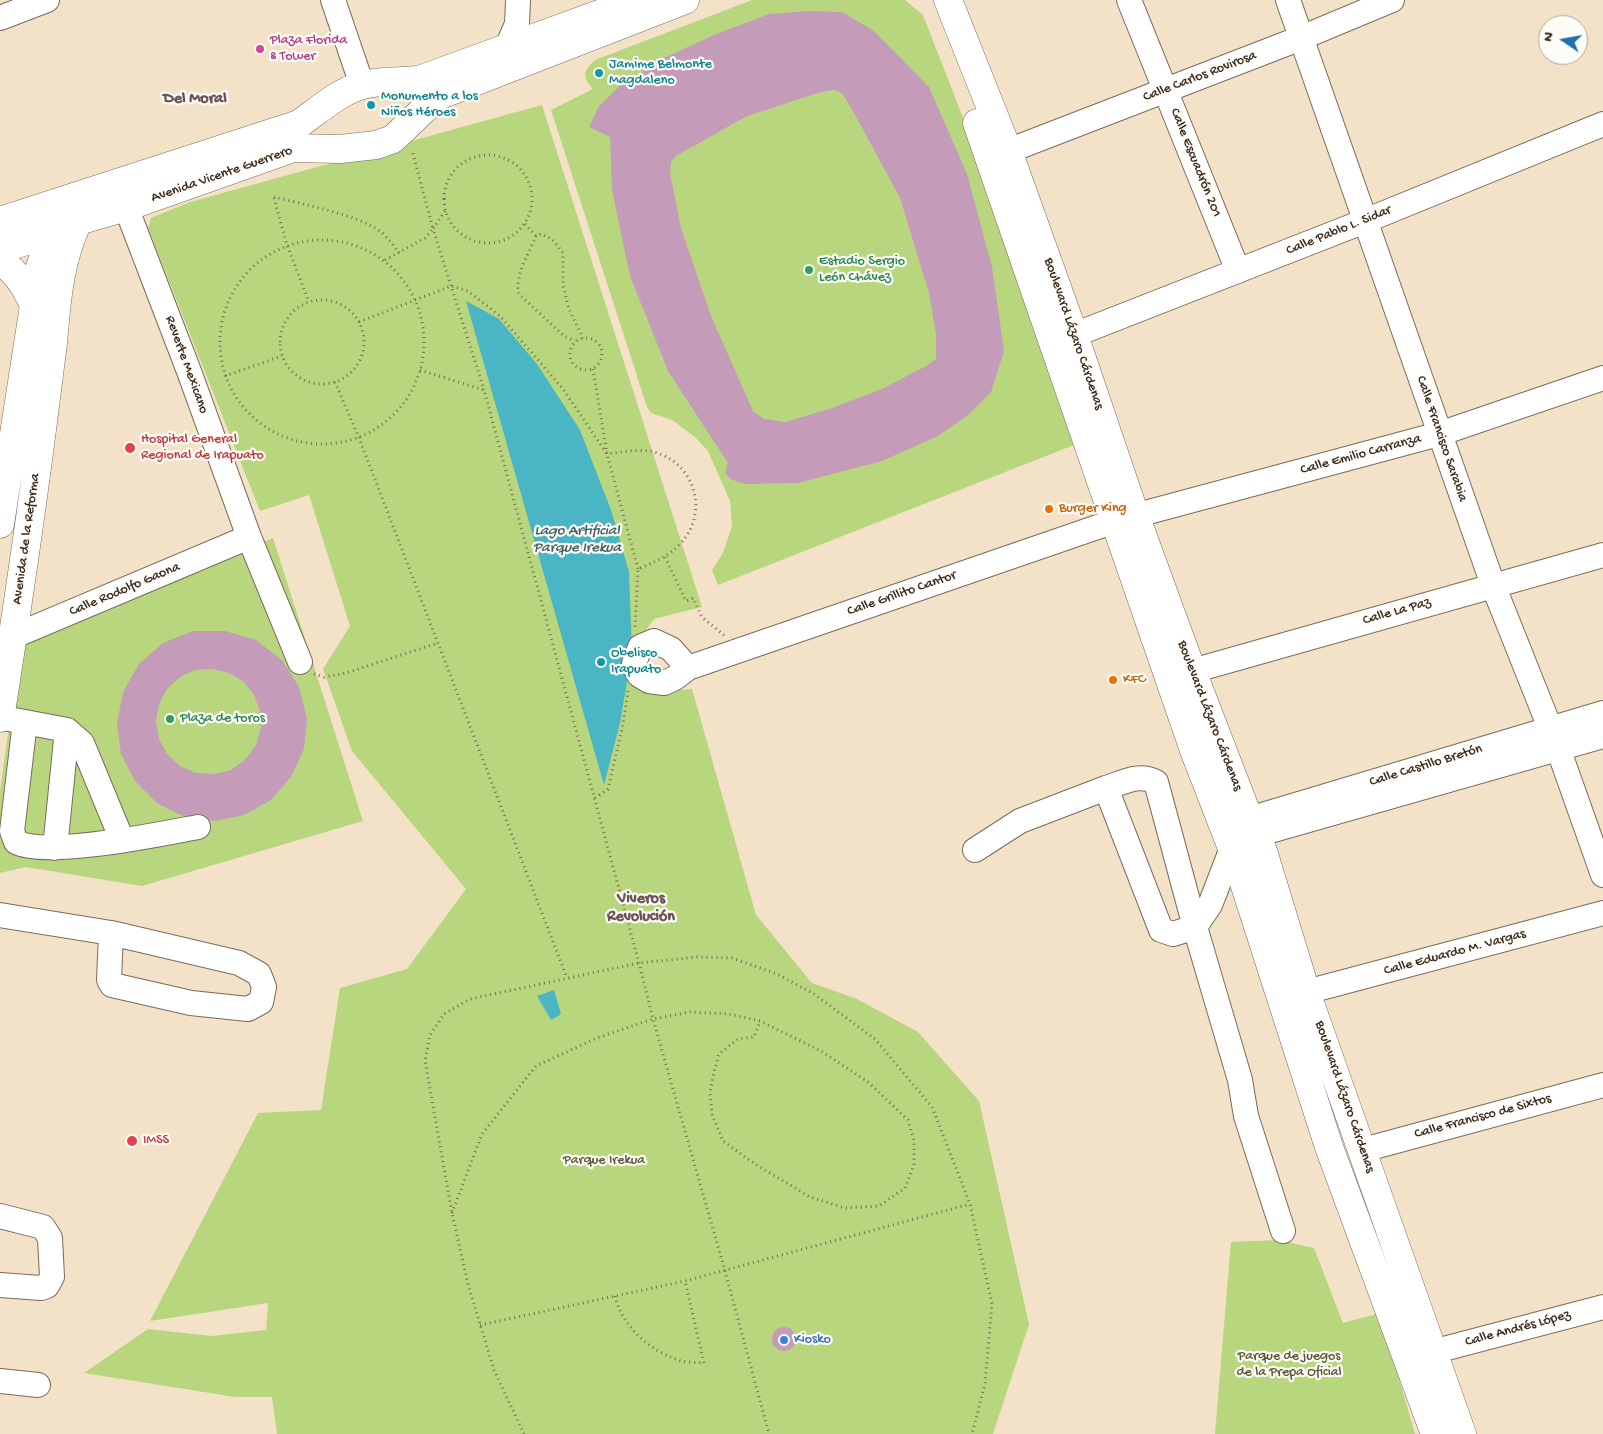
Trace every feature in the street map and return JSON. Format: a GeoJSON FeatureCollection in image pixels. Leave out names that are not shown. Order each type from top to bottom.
{"type":"FeatureCollection","features":[{"type":"Feature","properties":{"kind":"main road","name":"Avenida Vicente Guerrero"},"geometry":{"type":"LineString","coordinates":[[74,210],[300,124],[328,103],[362,85],[419,80],[507,47],[587,8],[636,0]]}},
{"type":"Feature","properties":{"kind":"main road","name":"Avenida Vicente Guerrero"},"geometry":{"type":"LineString","coordinates":[[0,221],[74,210],[126,207],[293,148],[340,149],[376,145],[393,138],[438,96],[686,0]]}},
{"type":"Feature","properties":{"kind":"main road","name":"Boulevard Lázaro Cárdenas"},"geometry":{"type":"LineString","coordinates":[[933,0],[1005,202],[1125,518],[1192,671],[1245,834],[1329,1147],[1435,1434]]}},
{"type":"Feature","properties":{"kind":"main road","name":"Boulevard Lázaro Cárdenas"},"geometry":{"type":"LineString","coordinates":[[948,0],[1008,152],[1074,335],[1125,518],[1195,753],[1245,834],[1263,851],[1306,992],[1462,1434]]}},
{"type":"Feature","properties":{"kind":"main road"},"geometry":{"type":"LineString","coordinates":[[397,82],[403,95],[406,126]]}},
{"type":"Feature","properties":{"kind":"main road"},"geometry":{"type":"LineString","coordinates":[[328,103],[330,117],[340,149]]}},
{"type":"Feature","properties":{"kind":"main road","name":"Avenida de la Reforma"},"geometry":{"type":"LineString","coordinates":[[8,719],[6,640],[37,473],[39,357],[33,304],[40,267],[52,233],[74,210]]}},
{"type":"Feature","properties":{"kind":"main road","name":"Avenida de la Reforma"},"geometry":{"type":"LineString","coordinates":[[0,524],[39,357],[58,289],[74,210]]}},
{"type":"Feature","properties":{"kind":"main road"},"geometry":{"type":"LineString","coordinates":[[0,249],[52,233]]}},
{"type":"Feature","properties":{"kind":"main road"},"geometry":{"type":"LineString","coordinates":[[0,261],[25,285],[33,304]]}},
{"type":"Feature","properties":{"kind":"main road","name":"Avenida de la Reforma"},"geometry":{"type":"LineString","coordinates":[[0,287],[10,295],[18,309],[39,357]]}},
{"type":"Feature","properties":{"kind":"street"},"geometry":{"type":"LineString","coordinates":[[0,18],[47,0]]}},
{"type":"Feature","properties":{"kind":"street"},"geometry":{"type":"LineString","coordinates":[[333,0],[362,85]]}},
{"type":"Feature","properties":{"kind":"street"},"geometry":{"type":"LineString","coordinates":[[507,47],[517,24],[518,0]]}},
{"type":"Feature","properties":{"kind":"street","name":"Calle Escuadrón 201"},"geometry":{"type":"LineString","coordinates":[[1129,0],[1238,271]]}},
{"type":"Feature","properties":{"kind":"street","name":"Calle Francisco Sarabia"},"geometry":{"type":"LineString","coordinates":[[1288,0],[1493,585],[1554,738],[1603,875]]}},
{"type":"Feature","properties":{"kind":"street","name":"Calle Carlos Rovirosa"},"geometry":{"type":"LineString","coordinates":[[1008,152],[1301,38],[1392,0]]}},
{"type":"Feature","properties":{"kind":"street","name":"Calle Pablo L. Sidar"},"geometry":{"type":"LineString","coordinates":[[1074,335],[1365,221],[1603,124]]}},
{"type":"Feature","properties":{"kind":"street","name":"Reverte Mexicano"},"geometry":{"type":"LineString","coordinates":[[126,207],[249,537],[300,662]]}},
{"type":"Feature","properties":{"kind":"street","name":"Calle Emilio Carranza"},"geometry":{"type":"LineString","coordinates":[[1125,518],[1439,434],[1603,378]]}},
{"type":"Feature","properties":{"kind":"street","name":"Calle Grillito Cantor"},"geometry":{"type":"LineString","coordinates":[[688,668],[1125,518]]}},
{"type":"Feature","properties":{"kind":"street","name":"Calle Rodolfo Gaona"},"geometry":{"type":"LineString","coordinates":[[6,640],[249,537]]}},
{"type":"Feature","properties":{"kind":"street","name":"Calle La Paz"},"geometry":{"type":"LineString","coordinates":[[1192,671],[1603,555]]}},
{"type":"Feature","properties":{"kind":"street","name":"Calle Castillo Bretón"},"geometry":{"type":"LineString","coordinates":[[1245,834],[1554,738],[1603,713]]}},
{"type":"Feature","properties":{"kind":"street"},"geometry":{"type":"LineString","coordinates":[[122,840],[82,743],[67,730],[8,719],[12,832],[16,842],[23,846],[55,848],[122,840],[198,827]]}},
{"type":"Feature","properties":{"kind":"street"},"geometry":{"type":"LineString","coordinates":[[55,848],[67,730]]}},
{"type":"Feature","properties":{"kind":"street","name":"Calle Castillo Bretón"},"geometry":{"type":"LineString","coordinates":[[1554,738],[1603,736]]}},
{"type":"Feature","properties":{"kind":"street"},"geometry":{"type":"LineString","coordinates":[[975,850],[1020,821],[1106,788],[1136,778],[1147,777],[1156,782],[1195,927],[1240,1080],[1246,1116],[1283,1231]]}},
{"type":"Feature","properties":{"kind":"street"},"geometry":{"type":"LineString","coordinates":[[1106,788],[1161,930],[1173,934],[1195,927],[1210,904],[1245,834]]}},
{"type":"Feature","properties":{"kind":"street","name":"Calle Eduardo M. Vargas"},"geometry":{"type":"LineString","coordinates":[[1306,992],[1603,913]]}},
{"type":"Feature","properties":{"kind":"street"},"geometry":{"type":"LineString","coordinates":[[0,915],[111,933],[238,963],[259,974],[264,987],[261,1002],[248,1009],[191,1003],[112,985],[109,980],[111,933]]}},
{"type":"Feature","properties":{"kind":"street","name":"Calle Francisco de Sixtos"},"geometry":{"type":"LineString","coordinates":[[1363,1150],[1603,1085]]}},
{"type":"Feature","properties":{"kind":"street"},"geometry":{"type":"LineString","coordinates":[[0,1216],[43,1227],[50,1238],[52,1277],[47,1286],[41,1288],[0,1285]]}},
{"type":"Feature","properties":{"kind":"street","name":"Calle Andrés López"},"geometry":{"type":"LineString","coordinates":[[1432,1352],[1603,1307]]}},
{"type":"Feature","properties":{"kind":"street"},"geometry":{"type":"LineString","coordinates":[[0,1381],[38,1385]]}},
{"type":"Feature","properties":{"kind":"path"},"geometry":{"type":"LineString","coordinates":[[406,126],[433,229],[484,390],[653,1019],[770,1434]]}},
{"type":"Feature","properties":{"kind":"path"},"geometry":{"type":"LineString","coordinates":[[483,154],[496,155],[508,159],[518,166],[526,176],[531,187],[533,200],[525,224],[506,240],[481,243],[468,239],[458,232],[450,222],[445,210],[446,185],[452,174],[460,164],[483,154]]}},
{"type":"Feature","properties":{"kind":"path"},"geometry":{"type":"LineString","coordinates":[[309,302],[287,245],[274,197],[339,214],[360,222],[380,231],[399,253]]}},
{"type":"Feature","properties":{"kind":"path"},"geometry":{"type":"LineString","coordinates":[[385,260],[425,238],[445,210]]}},
{"type":"Feature","properties":{"kind":"path"},"geometry":{"type":"LineString","coordinates":[[525,224],[536,236]]}},
{"type":"Feature","properties":{"kind":"path"},"geometry":{"type":"LineString","coordinates":[[536,236],[541,234],[552,239],[563,253],[563,285],[569,309],[583,338]]}},
{"type":"Feature","properties":{"kind":"path"},"geometry":{"type":"LineString","coordinates":[[536,236],[519,279],[517,287],[519,294],[564,336],[575,342]]}},
{"type":"Feature","properties":{"kind":"path"},"geometry":{"type":"LineString","coordinates":[[312,239],[338,240],[363,247],[385,260],[403,278],[416,301],[423,323],[425,347],[420,370],[412,392],[398,411],[380,427],[359,438],[332,444],[305,444],[279,436],[256,421],[237,400],[225,376],[219,350],[221,323],[229,297],[244,275],[263,257],[287,245],[312,239]]}},
{"type":"Feature","properties":{"kind":"path"},"geometry":{"type":"LineString","coordinates":[[359,322],[452,286],[468,291],[500,316],[563,389],[607,454]]}},
{"type":"Feature","properties":{"kind":"path"},"geometry":{"type":"LineString","coordinates":[[323,300],[337,303],[350,310],[359,322],[364,336],[363,350],[358,364],[348,375],[335,382],[319,384],[303,380],[291,370],[282,356],[280,339],[285,324],[295,310],[309,302],[323,300]]}},
{"type":"Feature","properties":{"kind":"path"},"geometry":{"type":"LineString","coordinates":[[583,338],[593,339],[599,345],[602,354],[599,363],[593,369],[583,370],[575,367],[570,359],[570,349],[575,342],[583,338]]}},
{"type":"Feature","properties":{"kind":"path"},"geometry":{"type":"LineString","coordinates":[[225,376],[282,356]]}},
{"type":"Feature","properties":{"kind":"path"},"geometry":{"type":"LineString","coordinates":[[593,369],[607,454],[638,569],[634,634]]}},
{"type":"Feature","properties":{"kind":"path"},"geometry":{"type":"LineString","coordinates":[[420,370],[484,390]]}},
{"type":"Feature","properties":{"kind":"path"},"geometry":{"type":"LineString","coordinates":[[335,382],[359,438],[567,978]]}},
{"type":"Feature","properties":{"kind":"path"},"geometry":{"type":"LineString","coordinates":[[607,454],[646,451],[659,453],[682,468],[691,480],[696,497],[696,515],[690,531],[680,544],[665,557],[638,569]]}},
{"type":"Feature","properties":{"kind":"path"},"geometry":{"type":"LineString","coordinates":[[665,557],[686,601],[693,598],[702,617],[729,639],[735,652]]}},
{"type":"Feature","properties":{"kind":"path"},"geometry":{"type":"LineString","coordinates":[[300,662],[313,674],[324,677],[346,673],[438,644]]}},
{"type":"Feature","properties":{"kind":"path"},"geometry":{"type":"LineString","coordinates":[[595,798],[608,789],[623,724],[628,688]]}},
{"type":"Feature","properties":{"kind":"path"},"geometry":{"type":"LineString","coordinates":[[524,1434],[494,1370],[468,1284],[452,1213],[425,1060],[430,1035],[444,1014],[470,999],[639,963],[697,957],[732,958],[777,974],[814,994],[875,1039],[932,1108],[970,1204],[992,1304],[985,1384],[972,1434]]}},
{"type":"Feature","properties":{"kind":"path"},"geometry":{"type":"LineString","coordinates":[[452,1213],[482,1134],[536,1066],[597,1038],[653,1019],[690,1012],[729,1014],[760,1021],[821,1051],[868,1082],[908,1120],[914,1141],[914,1165],[905,1188],[878,1206],[845,1208],[810,1197],[755,1164],[723,1141],[712,1114],[710,1093],[719,1054],[738,1040],[754,1037],[760,1021]]}},
{"type":"Feature","properties":{"kind":"path"},"geometry":{"type":"LineString","coordinates":[[480,1325],[685,1281],[970,1204]]}},
{"type":"Feature","properties":{"kind":"path"},"geometry":{"type":"LineString","coordinates":[[615,1296],[618,1309],[631,1330],[657,1349],[681,1361],[704,1363],[685,1281]]}},
{"type":"Feature","properties":{"kind":"green space","name":"Estadio Sergio León Chávez"},"geometry":{"type":"Polygon","coordinates":[[[752,0],[905,0],[923,15],[983,169],[1048,372],[1074,445],[718,585],[712,570],[723,553],[732,526],[730,501],[708,451],[695,437],[672,420],[651,413],[647,407],[551,110],[593,89],[587,81],[585,74],[588,67],[595,60],[752,0]]]}},
{"type":"Feature","properties":{"kind":"green space","name":"Parque Irekua"},"geometry":{"type":"Polygon","coordinates":[[[542,105],[702,607],[654,619],[634,647],[648,692],[692,689],[756,915],[812,983],[857,999],[918,1032],[979,1101],[1029,1324],[993,1434],[277,1434],[272,1397],[235,1397],[84,1373],[148,1329],[211,1336],[266,1330],[268,1303],[150,1321],[258,1113],[321,1110],[340,988],[407,969],[466,889],[352,751],[323,669],[350,626],[309,495],[260,511],[148,228],[151,218],[190,202],[542,105]]]}},
{"type":"Feature","properties":{"kind":"green space","name":"Plaza de toros"},"geometry":{"type":"Polygon","coordinates":[[[273,538],[363,821],[142,886],[26,867],[0,873],[0,791],[20,647],[273,538]]]}},
{"type":"Feature","properties":{"kind":"green space","name":"Parque de juegos de la Prepa Oficial"},"geometry":{"type":"Polygon","coordinates":[[[1278,1240],[1314,1248],[1343,1323],[1380,1313],[1415,1434],[1215,1434],[1231,1242],[1278,1240]]]}},
{"type":"Feature","properties":{"kind":"water","name":"Lago Artificial Parque Irekua"},"geometry":{"type":"Polygon","coordinates":[[[466,301],[499,319],[537,364],[580,430],[611,510],[629,572],[632,653],[620,723],[604,785],[466,301]]]}},
{"type":"Feature","properties":{"kind":"water"},"geometry":{"type":"Polygon","coordinates":[[[554,990],[561,1014],[551,1020],[537,996],[554,990]]]}},
{"type":"Feature","properties":{"kind":"building"},"geometry":{"type":"Polygon","coordinates":[[[810,11],[842,12],[874,31],[929,87],[967,174],[992,267],[1004,351],[991,392],[967,416],[938,436],[882,461],[798,483],[745,484],[730,479],[725,472],[728,463],[668,371],[630,276],[612,190],[610,137],[589,127],[599,106],[621,85],[664,58],[714,35],[769,14],[810,11]],[[834,90],[821,92],[747,116],[676,156],[671,162],[670,173],[681,228],[711,316],[753,411],[764,419],[786,422],[832,408],[882,389],[936,359],[936,334],[929,293],[900,198],[842,93],[834,90]]]}},
{"type":"Feature","properties":{"kind":"building"},"geometry":{"type":"Polygon","coordinates":[[[193,631],[225,631],[256,640],[282,660],[299,687],[307,719],[304,749],[291,777],[271,800],[244,815],[214,821],[209,820],[202,814],[183,816],[157,803],[135,781],[121,754],[117,724],[123,692],[139,664],[163,643],[193,631]],[[212,669],[195,670],[180,677],[167,689],[159,704],[156,721],[159,739],[167,754],[180,766],[196,773],[214,774],[231,770],[245,760],[256,745],[261,728],[260,711],[254,695],[244,682],[229,673],[212,669]]]}},
{"type":"Feature","properties":{"kind":"building","name":"Kiosko"},"geometry":{"type":"Polygon","coordinates":[[[784,1327],[792,1331],[796,1339],[792,1347],[784,1351],[776,1347],[772,1339],[776,1331],[784,1327]]]}},
{"type":"Feature","properties":{"kind":"place","name":"Plaza Florida & Tower"},"geometry":{"type":"Point","coordinates":[260,49]}},
{"type":"Feature","properties":{"kind":"place","name":"Jamime Belmonte Magdaleno"},"geometry":{"type":"Point","coordinates":[599,73]}},
{"type":"Feature","properties":{"kind":"place","name":"Monumento a los Niños Héroes"},"geometry":{"type":"Point","coordinates":[371,105]}},
{"type":"Feature","properties":{"kind":"place","name":"Estadio Sergio León Chávez"},"geometry":{"type":"Point","coordinates":[809,270]}},
{"type":"Feature","properties":{"kind":"place","name":"Hospital General Regional de Irapuato"},"geometry":{"type":"Point","coordinates":[130,448]}},
{"type":"Feature","properties":{"kind":"place","name":"Burger King"},"geometry":{"type":"Point","coordinates":[1049,509]}},
{"type":"Feature","properties":{"kind":"place","name":"Obelisco Irapuato"},"geometry":{"type":"Point","coordinates":[601,662]}},
{"type":"Feature","properties":{"kind":"place","name":"KFC"},"geometry":{"type":"Point","coordinates":[1113,680]}},
{"type":"Feature","properties":{"kind":"place","name":"Plaza de toros"},"geometry":{"type":"Point","coordinates":[170,719]}},
{"type":"Feature","properties":{"kind":"place","name":"IMSS"},"geometry":{"type":"Point","coordinates":[132,1141]}},
{"type":"Feature","properties":{"kind":"place","name":"Kiosko"},"geometry":{"type":"Point","coordinates":[784,1340]}},
{"type":"Feature","properties":{"kind":"district","name":"Del Moral"},"geometry":{"type":"Point","coordinates":[195,100]}},
{"type":"Feature","properties":{"kind":"district","name":"Viveros Revolución"},"geometry":{"type":"Point","coordinates":[641,909]}}]}
